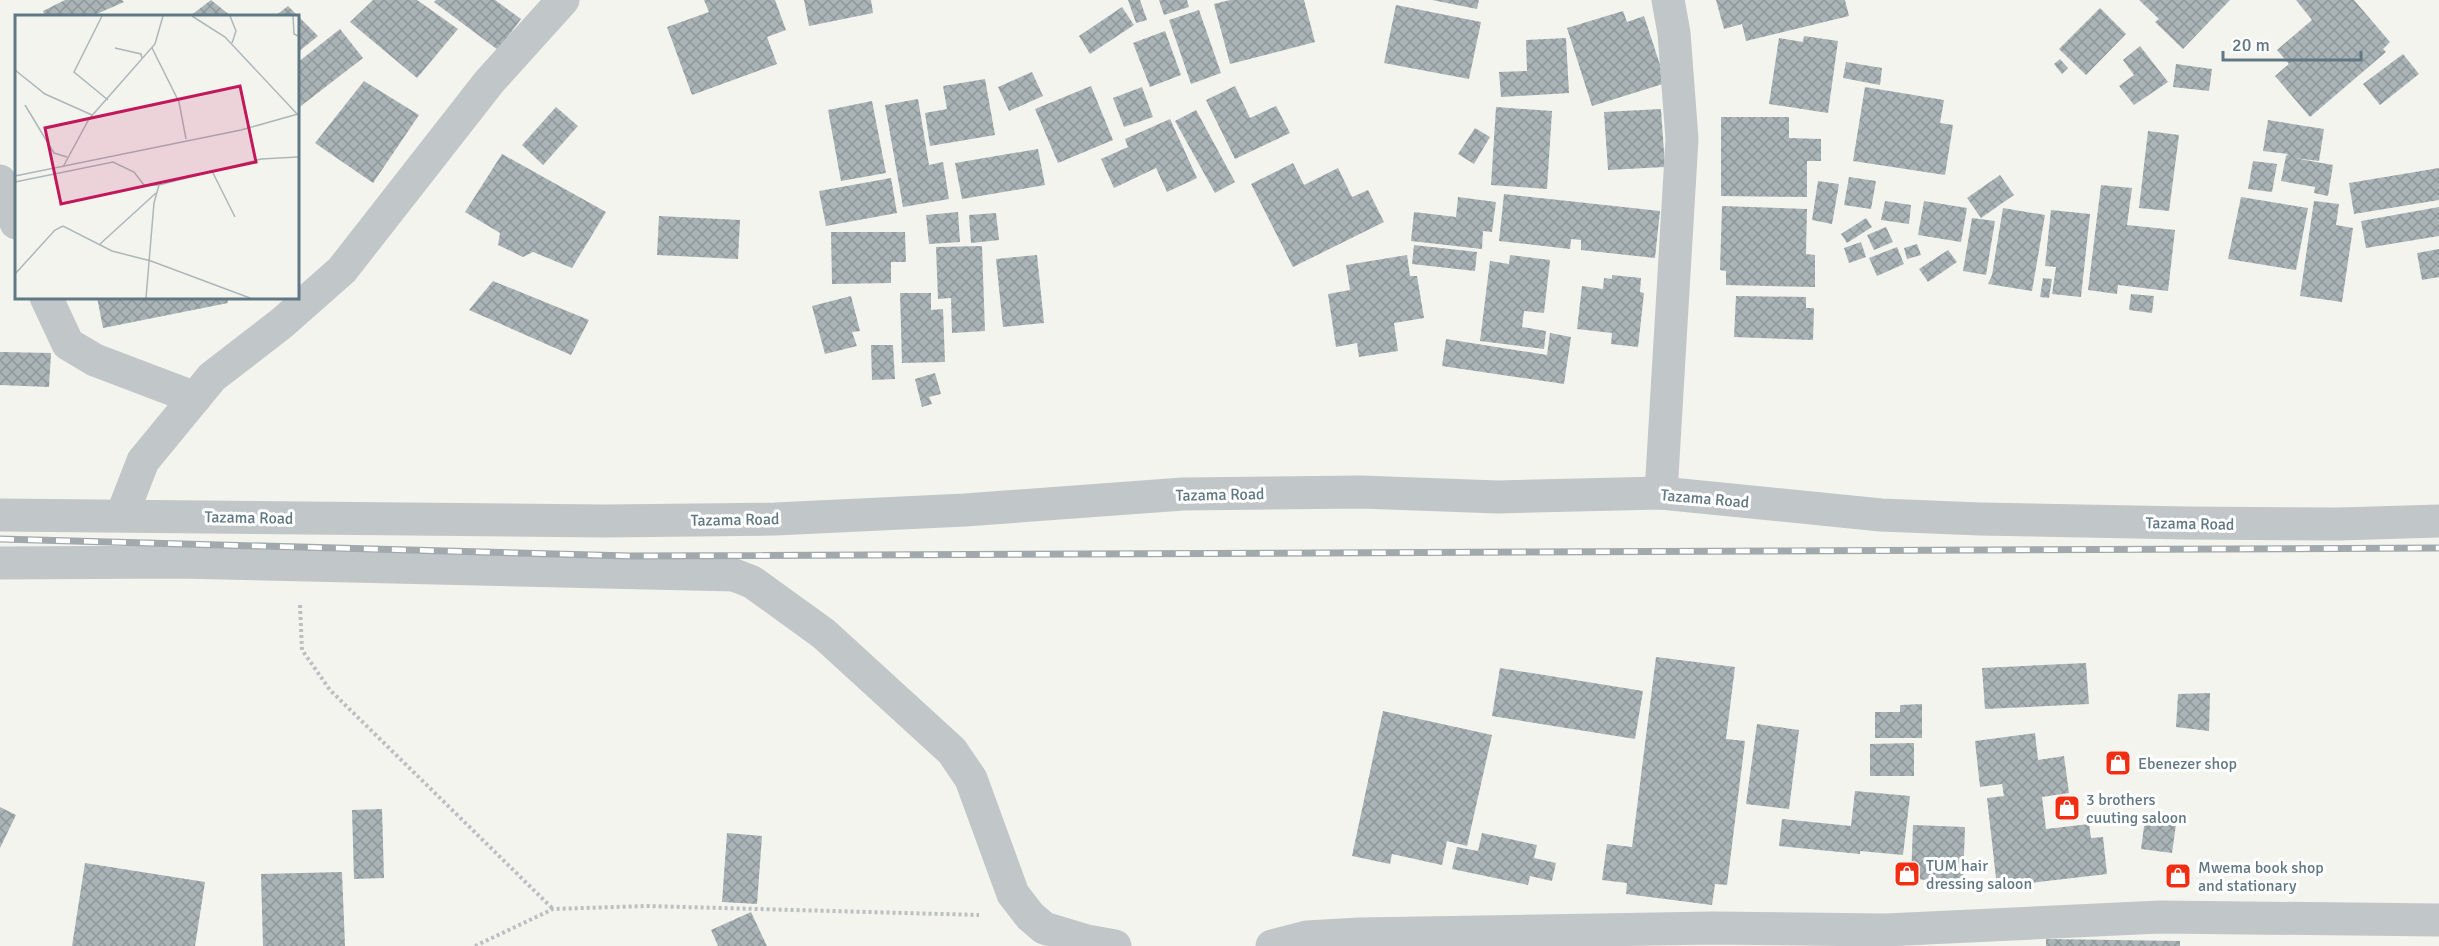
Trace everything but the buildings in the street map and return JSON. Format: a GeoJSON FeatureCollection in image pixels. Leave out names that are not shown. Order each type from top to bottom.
{"type":"FeatureCollection","features":[{"type":"Feature","properties":{"kind":"street"},"geometry":{"type":"LineString","coordinates":[[122,515],[143,461],[212,376],[282,323],[342,270],[489,82],[562,0]]}},
{"type":"Feature","properties":{"kind":"street"},"geometry":{"type":"LineString","coordinates":[[1661,493],[1682,139],[1674,33],[1668,0]]}},
{"type":"Feature","properties":{"kind":"street"},"geometry":{"type":"LineString","coordinates":[[0,181],[15,220]]}},
{"type":"Feature","properties":{"kind":"street"},"geometry":{"type":"LineString","coordinates":[[46,298],[68,344],[95,360],[195,398]]}},
{"type":"Feature","properties":{"kind":"street","name":"Tazama Road"},"geometry":{"type":"LineString","coordinates":[[0,515],[605,521],[775,519],[965,510],[1183,494],[1360,492],[1498,497],[1661,493],[1881,515],[1980,519],[2339,524],[2439,521]]}},
{"type":"Feature","properties":{"kind":"street"},"geometry":{"type":"LineString","coordinates":[[0,563],[178,562],[734,575],[752,582],[824,634],[952,751],[970,779],[1013,894],[1030,916],[1044,928],[1087,941],[1115,946]]}},
{"type":"Feature","properties":{"kind":"street"},"geometry":{"type":"LineString","coordinates":[[1272,946],[1307,937],[1359,934],[1713,928],[1888,938],[2160,917],[2439,920]]}},
{"type":"Feature","properties":{"kind":"path"},"geometry":{"type":"LineString","coordinates":[[299,565],[302,650],[313,668],[330,690],[553,909]]}},
{"type":"Feature","properties":{"kind":"path"},"geometry":{"type":"LineString","coordinates":[[475,946],[553,909],[647,906],[1030,916]]}},
{"type":"Feature","properties":{"kind":"railway"},"geometry":{"type":"LineString","coordinates":[[0,539],[630,556],[2439,548]]}},
{"type":"Feature","properties":{"kind":"place","name":"Ebenezer shop"},"geometry":{"type":"Point","coordinates":[2118,763]}},
{"type":"Feature","properties":{"kind":"place","name":"3 brothers cuuting saloon"},"geometry":{"type":"Point","coordinates":[2067,808]}},
{"type":"Feature","properties":{"kind":"place","name":"TUM hair dressing saloon"},"geometry":{"type":"Point","coordinates":[1907,874]}},
{"type":"Feature","properties":{"kind":"place","name":"Mwema book shop and stationary"},"geometry":{"type":"Point","coordinates":[2178,876]}}]}
